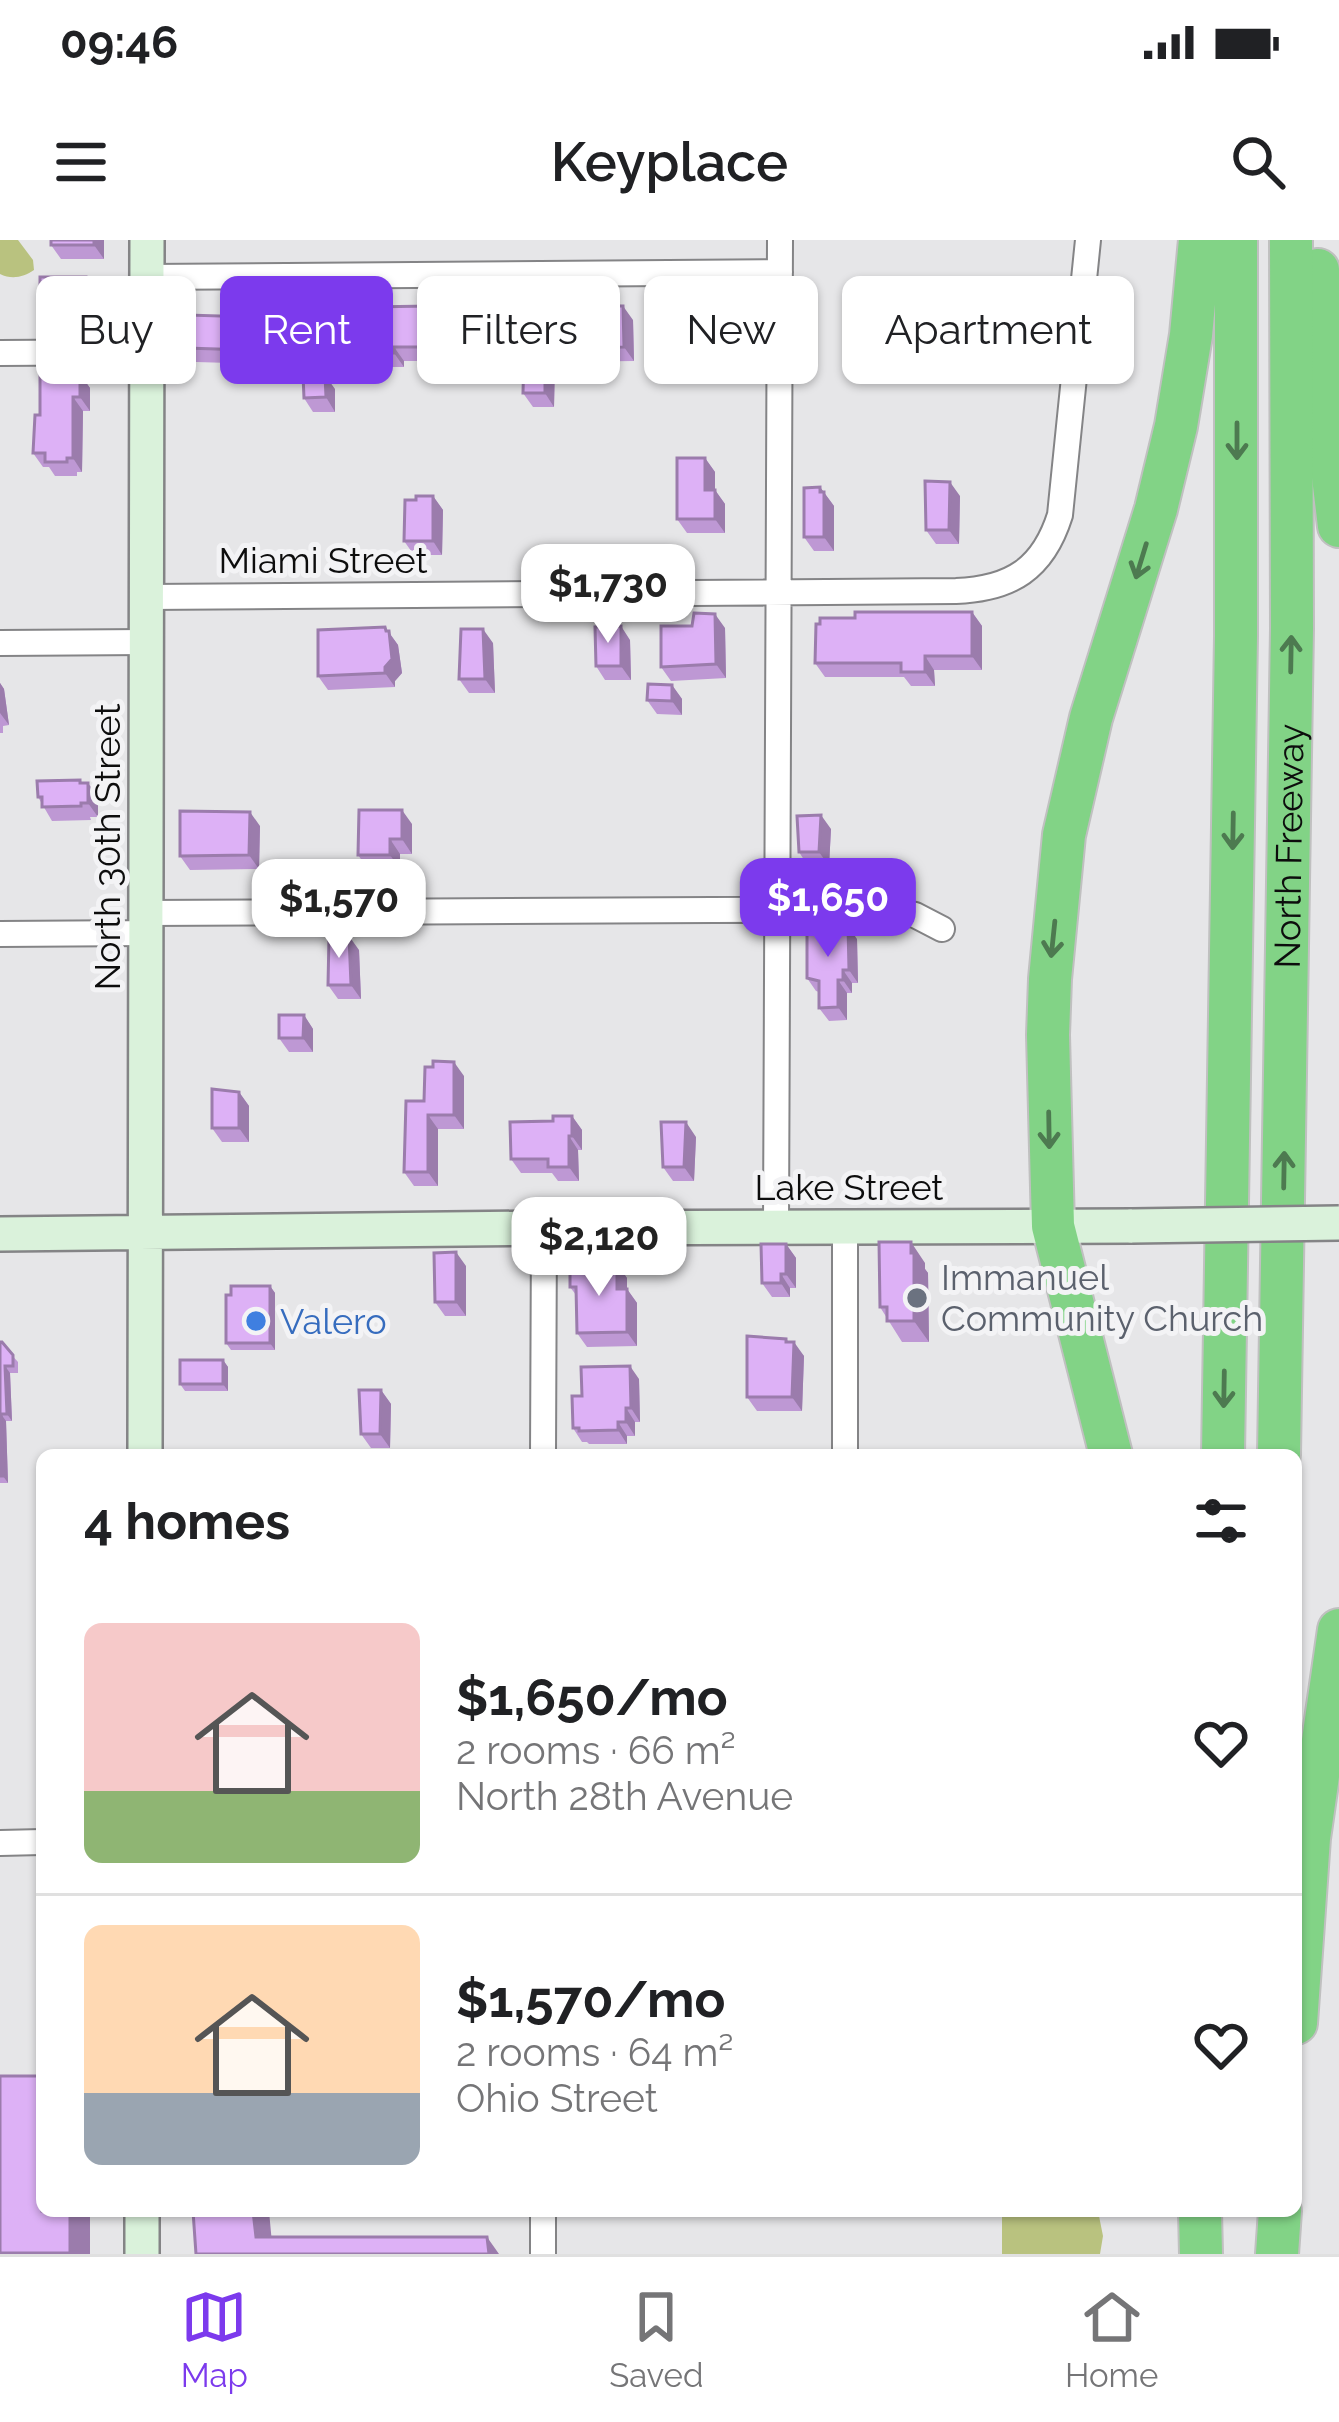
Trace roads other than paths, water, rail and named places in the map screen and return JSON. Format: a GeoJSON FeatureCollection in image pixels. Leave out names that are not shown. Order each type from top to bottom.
{"type":"FeatureCollection","features":[{"type":"Feature","properties":{"kind":"highway"},"geometry":{"type":"LineString","coordinates":[[1109,1449],[1053,1226],[1048,994],[1064,835],[1091,718],[1156,509],[1176,426],[1200,240]]}},
{"type":"Feature","properties":{"kind":"highway","name":"North Freeway"},"geometry":{"type":"LineString","coordinates":[[1223,1449],[1236,612],[1236,240]]}},
{"type":"Feature","properties":{"kind":"highway","name":"North Freeway"},"geometry":{"type":"LineString","coordinates":[[1279,1449],[1292,628],[1291,240]]}},
{"type":"Feature","properties":{"kind":"highway"},"geometry":{"type":"LineString","coordinates":[[1316,240],[1339,526]]}},
{"type":"Feature","properties":{"kind":"highway"},"geometry":{"type":"LineString","coordinates":[[1302,1938],[1309,1838],[1339,1630]]}},
{"type":"Feature","properties":{"kind":"highway"},"geometry":{"type":"LineString","coordinates":[[1200,2217],[1205,2254]]}},
{"type":"Feature","properties":{"kind":"highway"},"geometry":{"type":"LineString","coordinates":[[1205,2254],[1209,2217]]}},
{"type":"Feature","properties":{"kind":"highway"},"geometry":{"type":"LineString","coordinates":[[1265,2217],[1265,2254]]}},
{"type":"Feature","properties":{"kind":"highway"},"geometry":{"type":"LineString","coordinates":[[1277,2254],[1280,2217]]}},
{"type":"Feature","properties":{"kind":"main road","name":"North 30th Street"},"geometry":{"type":"LineString","coordinates":[[147,240],[147,276]]}},
{"type":"Feature","properties":{"kind":"main road","name":"North 30th Street"},"geometry":{"type":"LineString","coordinates":[[146,1449],[147,384]]}},
{"type":"Feature","properties":{"kind":"main road","name":"Lake Street"},"geometry":{"type":"LineString","coordinates":[[0,1234],[1339,1223]]}},
{"type":"Feature","properties":{"kind":"main road"},"geometry":{"type":"LineString","coordinates":[[142,2217],[142,2254]]}},
{"type":"Feature","properties":{"kind":"street"},"geometry":{"type":"LineString","coordinates":[[776,1226],[780,240]]}},
{"type":"Feature","properties":{"kind":"street","name":"Miami Street"},"geometry":{"type":"LineString","coordinates":[[147,597],[968,590],[1003,584],[1035,562],[1060,515],[1088,240]]}},
{"type":"Feature","properties":{"kind":"street"},"geometry":{"type":"LineString","coordinates":[[196,277],[780,272]]}},
{"type":"Feature","properties":{"kind":"street"},"geometry":{"type":"LineString","coordinates":[[0,353],[36,353]]}},
{"type":"Feature","properties":{"kind":"street"},"geometry":{"type":"LineString","coordinates":[[0,643],[147,642]]}},
{"type":"Feature","properties":{"kind":"street"},"geometry":{"type":"LineString","coordinates":[[0,934],[145,923],[778,909],[888,909],[915,915],[942,929]]}},
{"type":"Feature","properties":{"kind":"street"},"geometry":{"type":"LineString","coordinates":[[845,1226],[845,1449]]}},
{"type":"Feature","properties":{"kind":"street"},"geometry":{"type":"LineString","coordinates":[[543,1449],[544,1228]]}},
{"type":"Feature","properties":{"kind":"street"},"geometry":{"type":"LineString","coordinates":[[0,1843],[36,1842]]}},
{"type":"Feature","properties":{"kind":"street"},"geometry":{"type":"LineString","coordinates":[[543,2217],[543,2254]]}},
{"type":"Feature","properties":{"kind":"place","name":"Immanuel Community Church"},"geometry":{"type":"Point","coordinates":[917,1298]}},
{"type":"Feature","properties":{"kind":"place","name":"Valero"},"geometry":{"type":"Point","coordinates":[256,1321]}}]}
